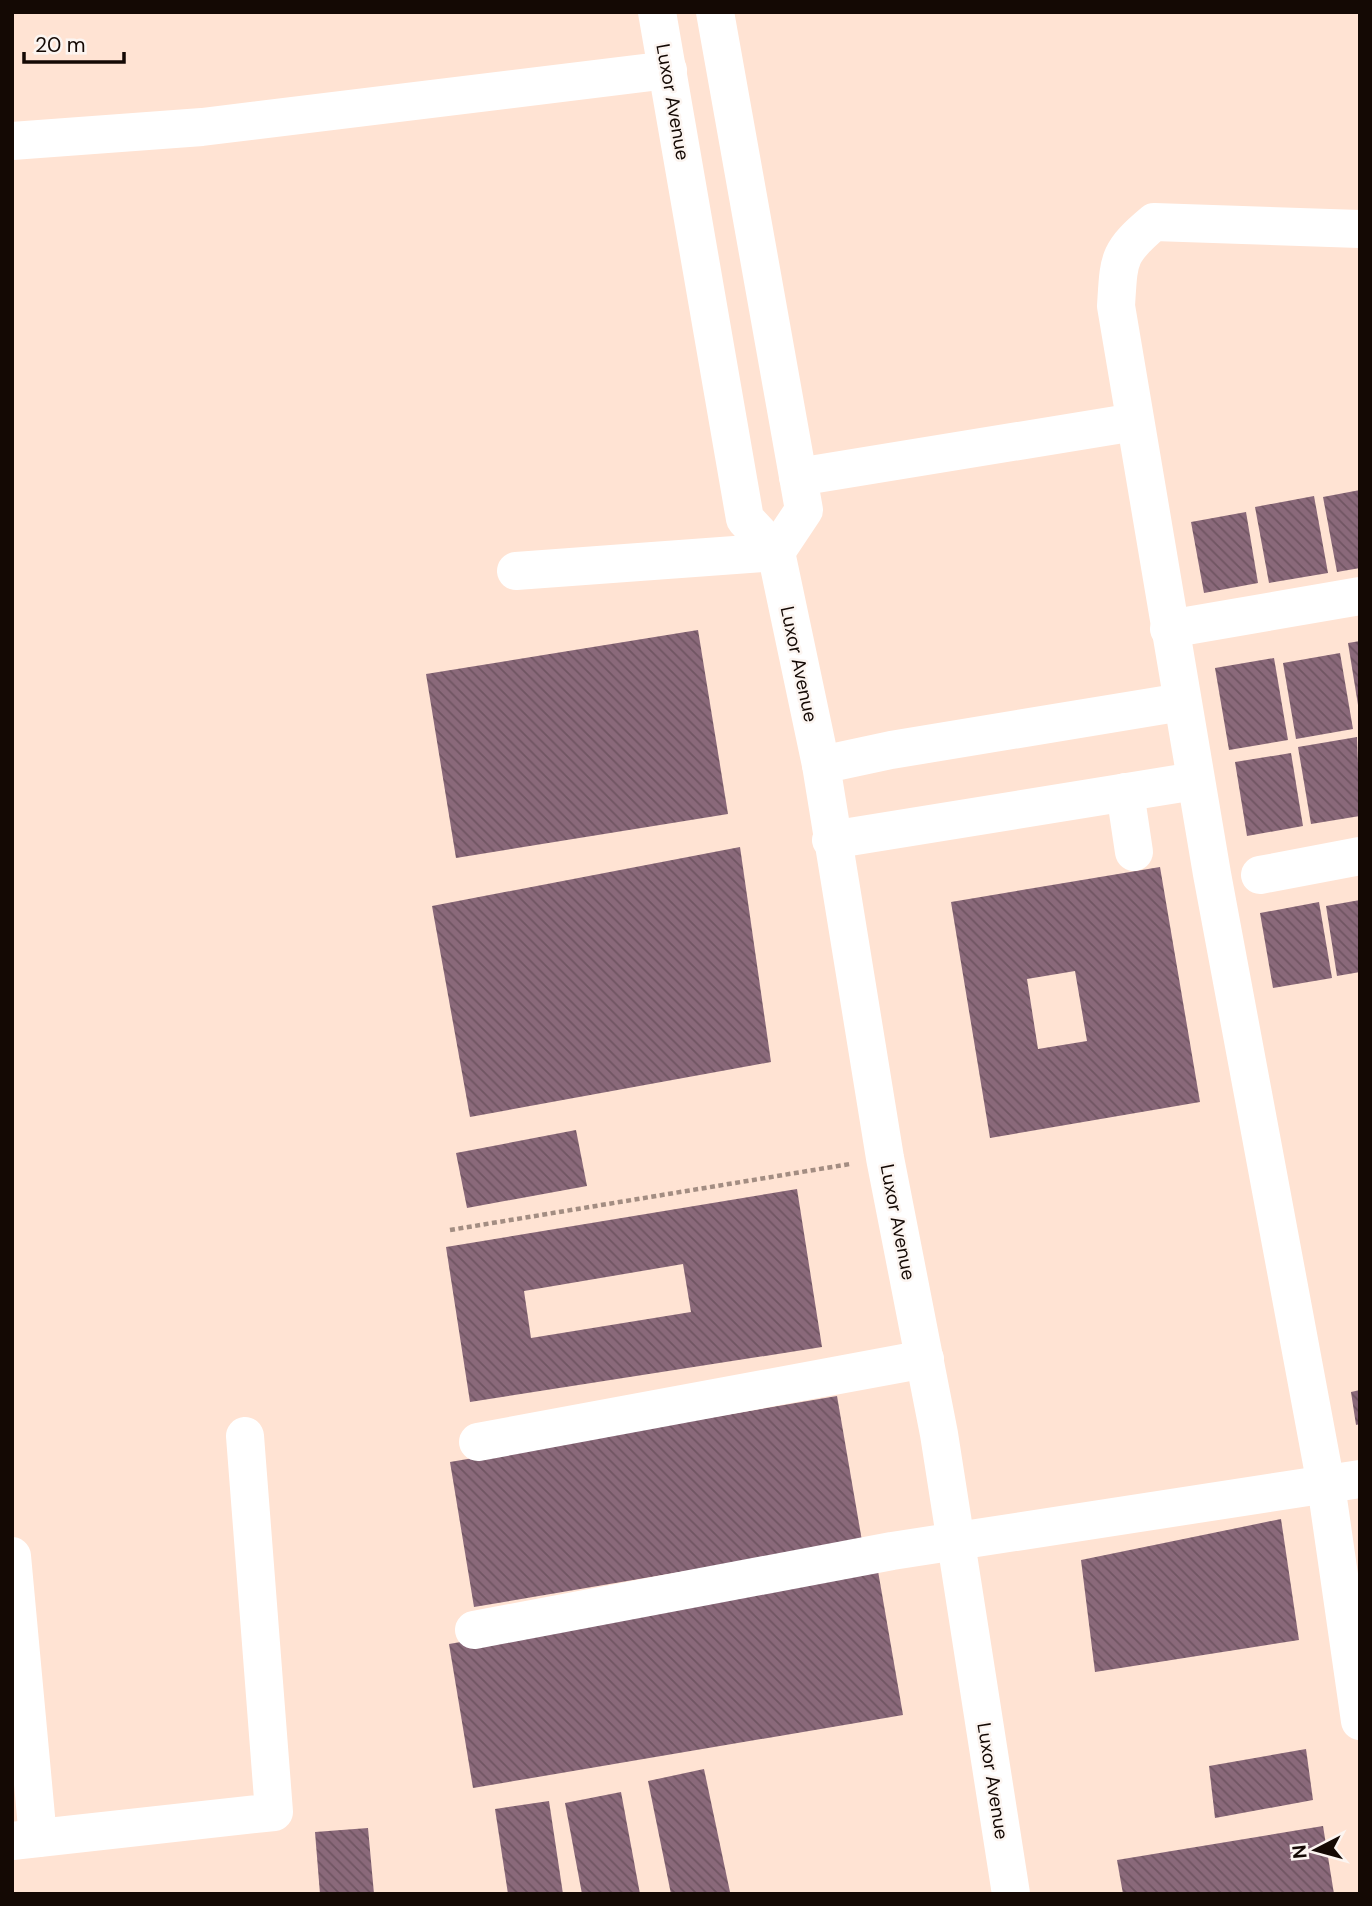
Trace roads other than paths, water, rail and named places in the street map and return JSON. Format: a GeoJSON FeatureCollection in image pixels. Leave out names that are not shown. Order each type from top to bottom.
{"type":"FeatureCollection","features":[{"type":"Feature","properties":{"kind":"street","name":"Luxor Avenue"},"geometry":{"type":"LineString","coordinates":[[657,12],[745,519],[776,552],[821,765],[831,840],[885,1158],[925,1360],[956,1541],[1011,1894]]}},
{"type":"Feature","properties":{"kind":"street"},"geometry":{"type":"LineString","coordinates":[[516,571],[776,552],[804,510],[715,12]]}},
{"type":"Feature","properties":{"kind":"street"},"geometry":{"type":"LineString","coordinates":[[12,141],[202,127],[668,70]]}},
{"type":"Feature","properties":{"kind":"street"},"geometry":{"type":"LineString","coordinates":[[1359,1713],[1343,1482],[1195,781],[1116,306],[1118,269],[1127,245],[1154,222],[1360,229]]}},
{"type":"Feature","properties":{"kind":"street"},"geometry":{"type":"LineString","coordinates":[[798,477],[1135,422]]}},
{"type":"Feature","properties":{"kind":"street"},"geometry":{"type":"LineString","coordinates":[[1169,629],[1360,596]]}},
{"type":"Feature","properties":{"kind":"street"},"geometry":{"type":"LineString","coordinates":[[821,765],[891,750],[1182,702]]}},
{"type":"Feature","properties":{"kind":"street"},"geometry":{"type":"LineString","coordinates":[[831,840],[1195,781]]}},
{"type":"Feature","properties":{"kind":"street"},"geometry":{"type":"LineString","coordinates":[[1125,792],[1134,852]]}},
{"type":"Feature","properties":{"kind":"street"},"geometry":{"type":"LineString","coordinates":[[1260,875],[1360,856]]}},
{"type":"Feature","properties":{"kind":"street"},"geometry":{"type":"LineString","coordinates":[[478,1442],[925,1360]]}},
{"type":"Feature","properties":{"kind":"street"},"geometry":{"type":"LineString","coordinates":[[12,1556],[25,1839],[274,1812],[245,1436]]}},
{"type":"Feature","properties":{"kind":"street"},"geometry":{"type":"LineString","coordinates":[[474,1630],[956,1541],[1343,1482]]}}]}
